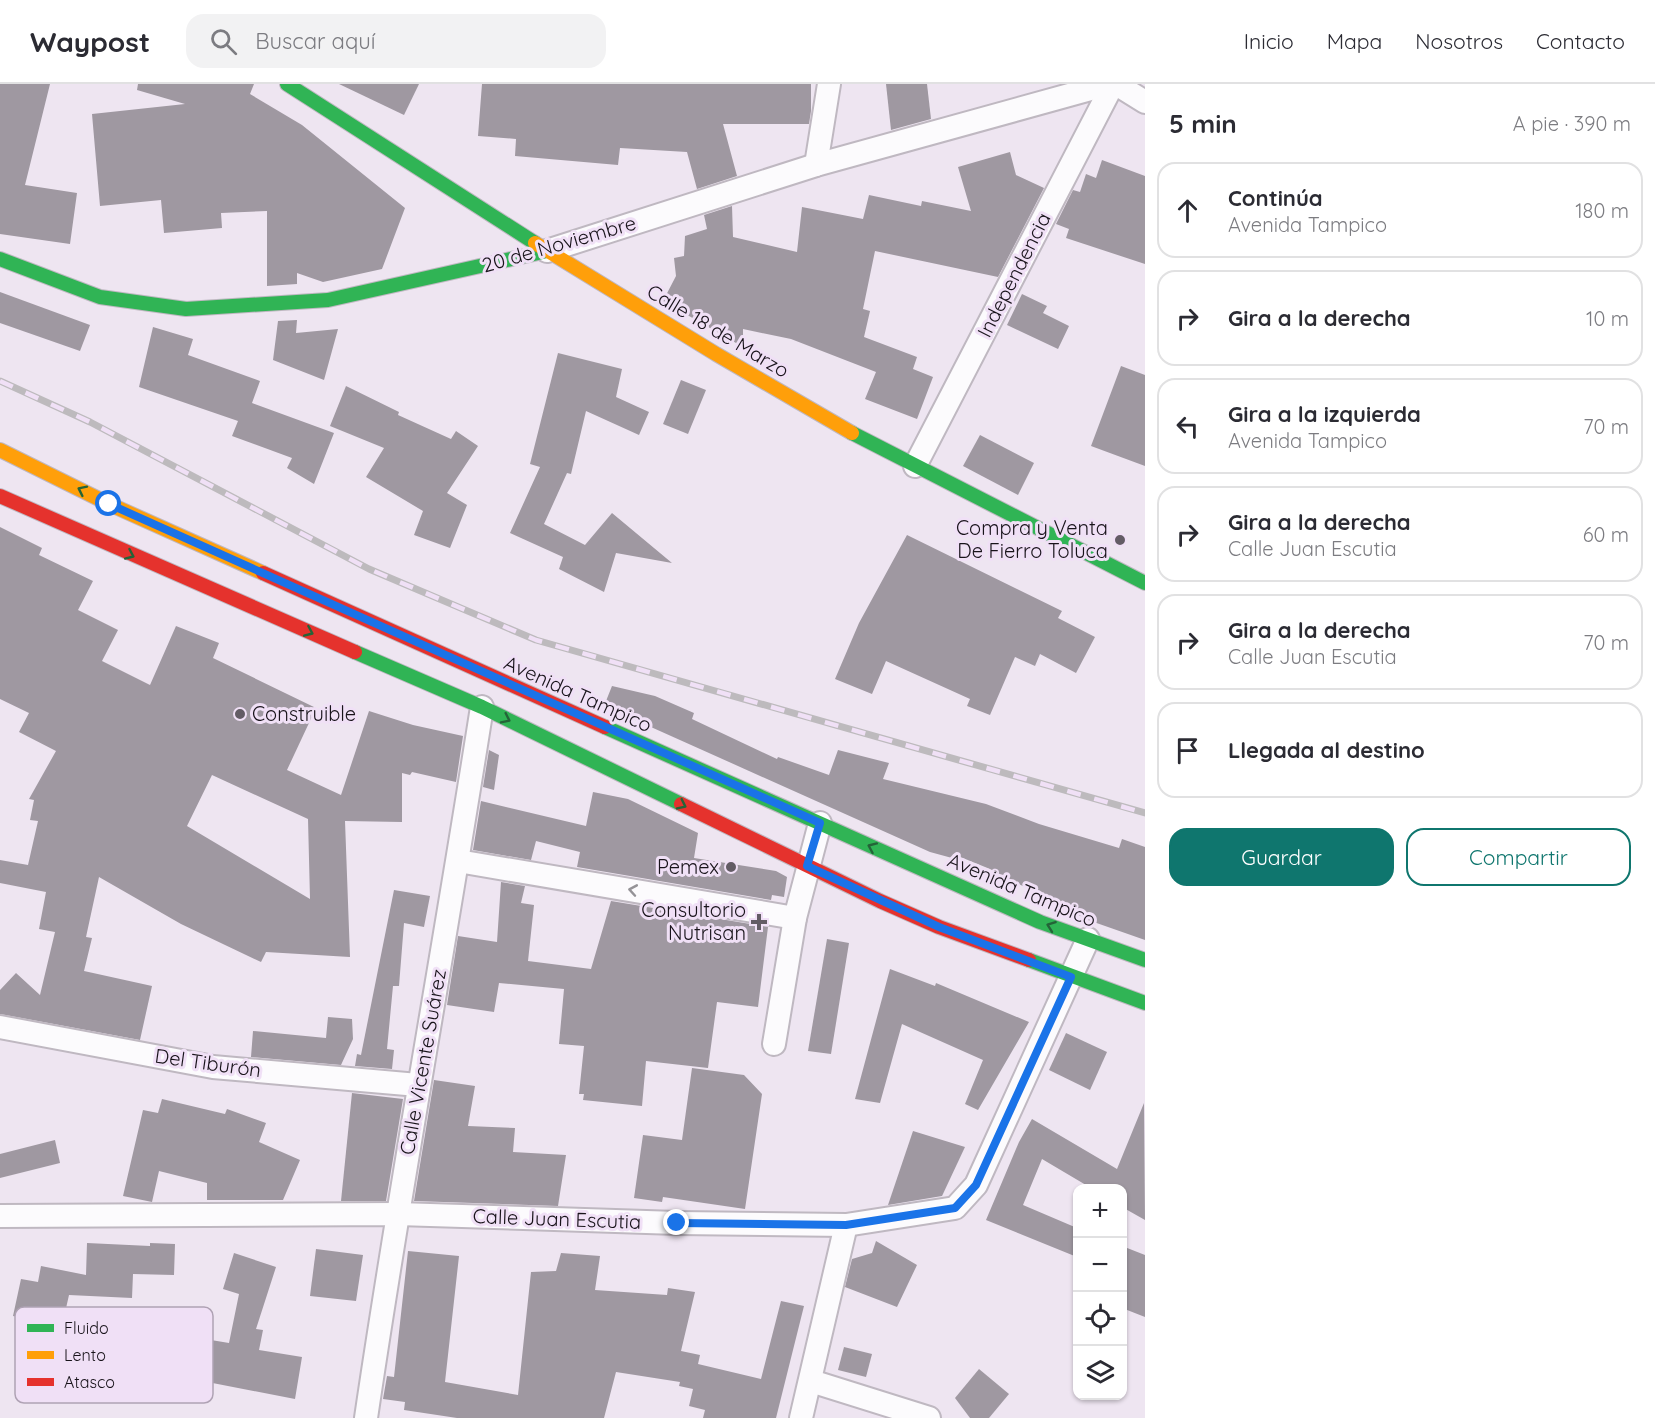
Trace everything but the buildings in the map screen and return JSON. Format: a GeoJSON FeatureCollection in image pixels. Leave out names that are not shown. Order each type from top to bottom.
{"type":"FeatureCollection","features":[{"type":"Feature","properties":{"kind":"main road","name":"Calle 18 de Marzo"},"geometry":{"type":"LineString","coordinates":[[287,84],[547,250],[779,391],[915,466],[1145,583]]}},
{"type":"Feature","properties":{"kind":"main road","name":"20 de Noviembre"},"geometry":{"type":"LineString","coordinates":[[0,259],[100,297],[186,309],[328,300],[547,250]]}},
{"type":"Feature","properties":{"kind":"main road","name":"Avenida Tampico"},"geometry":{"type":"LineString","coordinates":[[0,450],[120,509],[1040,922],[1145,960]]}},
{"type":"Feature","properties":{"kind":"main road"},"geometry":{"type":"LineString","coordinates":[[0,496],[134,557],[482,707],[807,866],[939,927],[1145,1003]]}},
{"type":"Feature","properties":{"kind":"street"},"geometry":{"type":"LineString","coordinates":[[816,165],[829,84]]}},
{"type":"Feature","properties":{"kind":"street","name":"20 de Noviembre"},"geometry":{"type":"LineString","coordinates":[[547,250],[816,165],[1113,84]]}},
{"type":"Feature","properties":{"kind":"street"},"geometry":{"type":"LineString","coordinates":[[1113,84],[1145,102]]}},
{"type":"Feature","properties":{"kind":"street","name":"Independencia"},"geometry":{"type":"LineString","coordinates":[[915,466],[1113,84]]}},
{"type":"Feature","properties":{"kind":"street","name":"Calle Vicente Suárez"},"geometry":{"type":"LineString","coordinates":[[366,1418],[418,1085],[458,861],[482,707]]}},
{"type":"Feature","properties":{"kind":"street"},"geometry":{"type":"LineString","coordinates":[[774,1044],[795,918],[820,823]]}},
{"type":"Feature","properties":{"kind":"street"},"geometry":{"type":"LineString","coordinates":[[458,861],[795,918]]}},
{"type":"Feature","properties":{"kind":"street","name":"Calle Juan Escutia"},"geometry":{"type":"LineString","coordinates":[[0,1216],[398,1214],[677,1223],[846,1225],[955,1208],[976,1185],[1088,939]]}},
{"type":"Feature","properties":{"kind":"street","name":"Del Tiburón"},"geometry":{"type":"LineString","coordinates":[[0,1027],[213,1067],[418,1085]]}},
{"type":"Feature","properties":{"kind":"street"},"geometry":{"type":"LineString","coordinates":[[801,1418],[846,1225]]}},
{"type":"Feature","properties":{"kind":"street"},"geometry":{"type":"LineString","coordinates":[[811,1381],[929,1418]]}},
{"type":"Feature","properties":{"kind":"railway"},"geometry":{"type":"LineString","coordinates":[[0,381],[90,422],[369,569],[536,640],[1145,813]]}},
{"type":"Feature","properties":{"kind":"traffic: fast"},"geometry":{"type":"LineString","coordinates":[[287,84],[535,243]]}},
{"type":"Feature","properties":{"kind":"traffic: fast"},"geometry":{"type":"LineString","coordinates":[[0,259],[100,297],[186,309],[328,300],[547,251]]}},
{"type":"Feature","properties":{"kind":"traffic: fast"},"geometry":{"type":"LineString","coordinates":[[852,433],[1145,583]]}},
{"type":"Feature","properties":{"kind":"traffic: fast"},"geometry":{"type":"LineString","coordinates":[[355,652],[482,707],[681,804]]}},
{"type":"Feature","properties":{"kind":"traffic: fast"},"geometry":{"type":"LineString","coordinates":[[605,727],[1040,922],[1145,960]]}},
{"type":"Feature","properties":{"kind":"traffic: fast"},"geometry":{"type":"LineString","coordinates":[[1029,960],[1145,1003]]}},
{"type":"Feature","properties":{"kind":"traffic: slow"},"geometry":{"type":"LineString","coordinates":[[535,243],[716,354],[852,433]]}},
{"type":"Feature","properties":{"kind":"traffic: slow"},"geometry":{"type":"LineString","coordinates":[[0,450],[109,504],[263,573]]}},
{"type":"Feature","properties":{"kind":"traffic: jam"},"geometry":{"type":"LineString","coordinates":[[0,496],[355,652]]}},
{"type":"Feature","properties":{"kind":"traffic: jam"},"geometry":{"type":"LineString","coordinates":[[263,573],[605,727]]}},
{"type":"Feature","properties":{"kind":"traffic: jam"},"geometry":{"type":"LineString","coordinates":[[681,804],[880,901],[939,927],[1029,960]]}},
{"type":"Feature","properties":{"kind":"place","name":"Compra y Venta De Fierro Toluca"},"geometry":{"type":"Point","coordinates":[1120,540]}},
{"type":"Feature","properties":{"kind":"place","name":"Construible"},"geometry":{"type":"Point","coordinates":[240,714]}},
{"type":"Feature","properties":{"kind":"place","name":"Pemex"},"geometry":{"type":"Point","coordinates":[731,867]}},
{"type":"Feature","properties":{"kind":"place","name":"Consultorio Nutrisan"},"geometry":{"type":"Point","coordinates":[759,922]}},
{"type":"Feature","properties":{"kind":"route"},"geometry":{"type":"LineString","coordinates":[[109,504],[820,823],[807,866],[939,927],[1071,977],[976,1185],[955,1208],[846,1225],[677,1223]]}}]}
